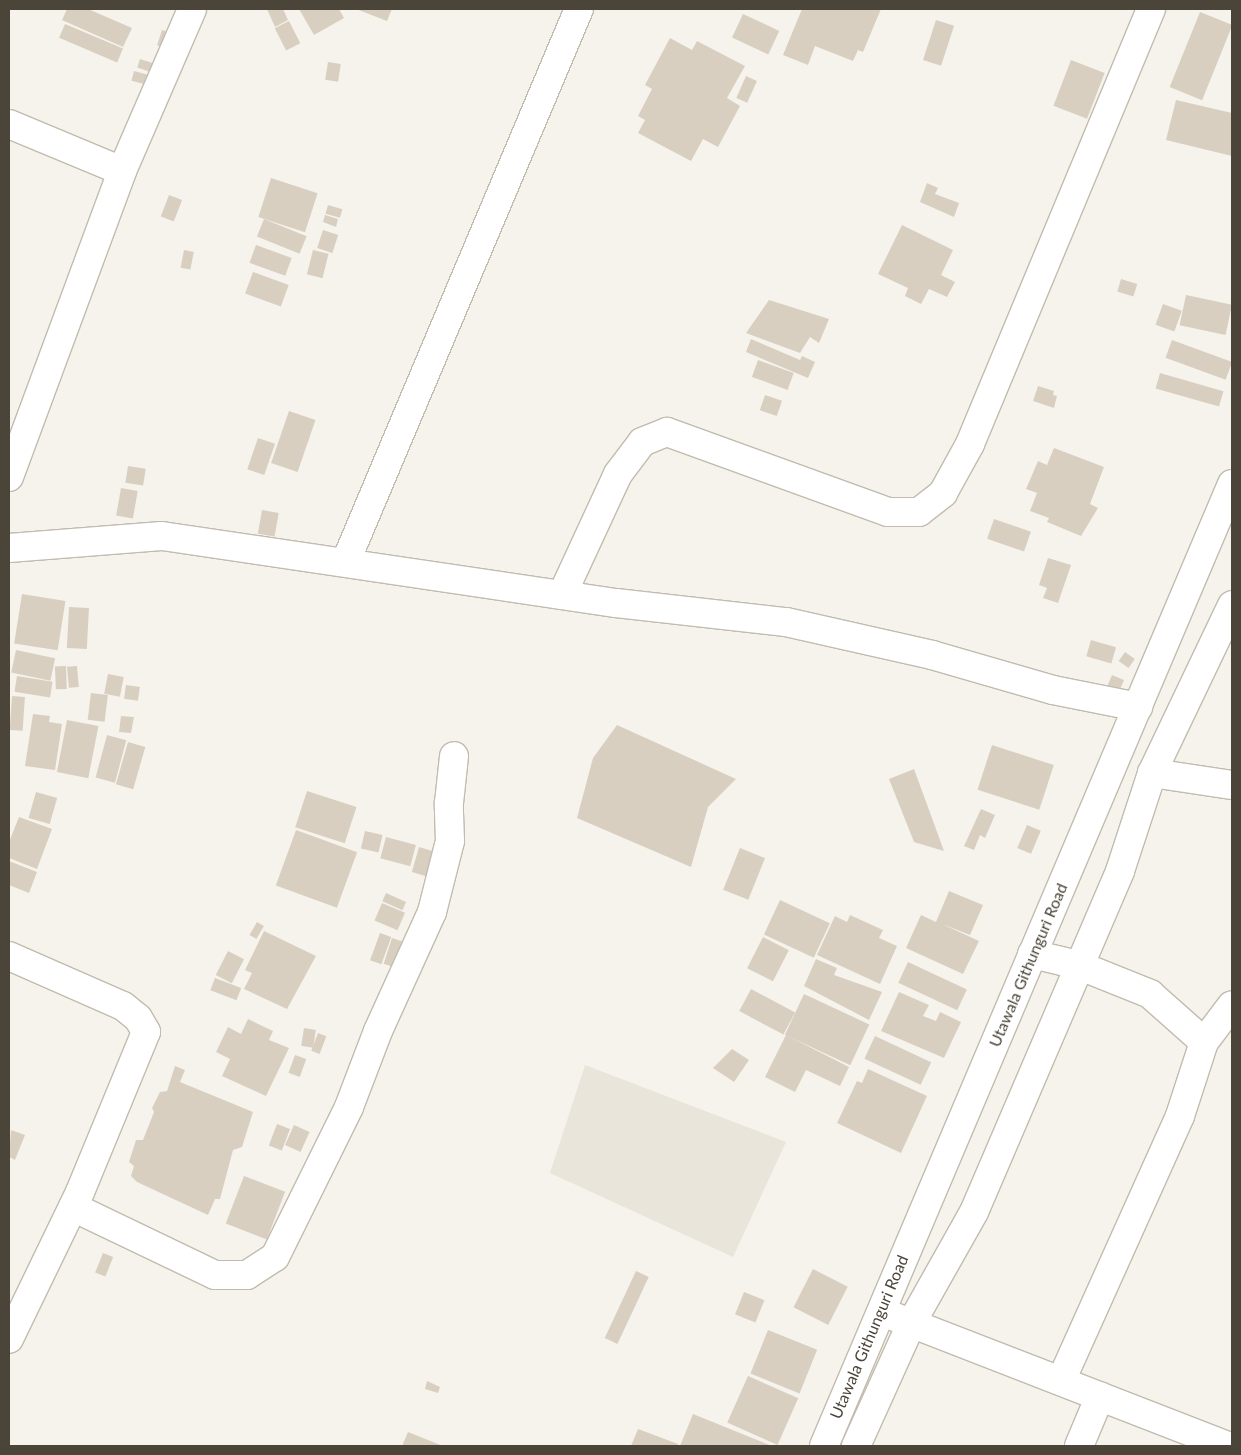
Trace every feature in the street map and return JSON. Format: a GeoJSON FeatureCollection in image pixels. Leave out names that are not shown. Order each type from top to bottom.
{"type":"FeatureCollection","features":[{"type":"Feature","properties":{"kind":"street"},"geometry":{"type":"LineString","coordinates":[[9,477],[122,171],[192,9]]}},
{"type":"Feature","properties":{"kind":"street"},"geometry":{"type":"LineString","coordinates":[[346,562],[579,9]]}},
{"type":"Feature","properties":{"kind":"street"},"geometry":{"type":"LineString","coordinates":[[562,595],[618,474],[642,442],[668,432],[888,512],[918,512],[943,493],[970,444],[1152,9]]}},
{"type":"Feature","properties":{"kind":"street"},"geometry":{"type":"LineString","coordinates":[[9,124],[122,171]]}},
{"type":"Feature","properties":{"kind":"street","name":"Utawala Githunguri Road"},"geometry":{"type":"LineString","coordinates":[[824,1446],[879,1312],[1232,484]]}},
{"type":"Feature","properties":{"kind":"street"},"geometry":{"type":"LineString","coordinates":[[9,548],[162,536],[562,595],[786,622],[932,655],[1054,690],[1138,706]]}},
{"type":"Feature","properties":{"kind":"street"},"geometry":{"type":"LineString","coordinates":[[856,1446],[912,1322],[974,1212],[1078,965],[1120,871],[1152,773],[1232,605]]}},
{"type":"Feature","properties":{"kind":"street"},"geometry":{"type":"LineString","coordinates":[[73,1207],[215,1275],[248,1275],[276,1257],[349,1107],[378,1031],[432,912],[450,841],[448,804],[454,756]]}},
{"type":"Feature","properties":{"kind":"street"},"geometry":{"type":"LineString","coordinates":[[1152,773],[1232,785]]}},
{"type":"Feature","properties":{"kind":"street"},"geometry":{"type":"LineString","coordinates":[[1094,810],[1135,821]]}},
{"type":"Feature","properties":{"kind":"street"},"geometry":{"type":"LineString","coordinates":[[1032,954],[1078,965],[1150,994],[1204,1042]]}},
{"type":"Feature","properties":{"kind":"street"},"geometry":{"type":"LineString","coordinates":[[9,956],[124,1006],[138,1018],[146,1032],[73,1207],[9,1339]]}},
{"type":"Feature","properties":{"kind":"street"},"geometry":{"type":"LineString","coordinates":[[1061,1381],[1180,1116],[1204,1042],[1232,1005]]}},
{"type":"Feature","properties":{"kind":"street"},"geometry":{"type":"LineString","coordinates":[[879,1312],[912,1322],[1228,1446]]}},
{"type":"Feature","properties":{"kind":"street"},"geometry":{"type":"LineString","coordinates":[[1080,1446],[1100,1396]]}},
{"type":"Feature","properties":{"kind":"shaded area"},"geometry":{"type":"Polygon","coordinates":[[[585,1065],[786,1142],[733,1257],[550,1173],[585,1065]]]}},
{"type":"Feature","properties":{"kind":"building"},"geometry":{"type":"Polygon","coordinates":[[[67,9],[88,9],[132,28],[123,47],[62,20],[67,9]]]}},
{"type":"Feature","properties":{"kind":"building"},"geometry":{"type":"Polygon","coordinates":[[[267,9],[283,9],[288,20],[275,27],[267,9]]]}},
{"type":"Feature","properties":{"kind":"building"},"geometry":{"type":"Polygon","coordinates":[[[299,9],[339,9],[344,18],[314,35],[299,9]]]}},
{"type":"Feature","properties":{"kind":"building"},"geometry":{"type":"Polygon","coordinates":[[[356,9],[392,9],[387,21],[356,9]]]}},
{"type":"Feature","properties":{"kind":"building"},"geometry":{"type":"Polygon","coordinates":[[[802,9],[881,9],[863,52],[858,50],[853,61],[815,46],[808,65],[783,55],[802,9]]]}},
{"type":"Feature","properties":{"kind":"building"},"geometry":{"type":"Polygon","coordinates":[[[1200,12],[1232,25],[1202,100],[1170,87],[1200,12]]]}},
{"type":"Feature","properties":{"kind":"building"},"geometry":{"type":"Polygon","coordinates":[[[743,14],[779,31],[768,54],[732,38],[743,14]]]}},
{"type":"Feature","properties":{"kind":"building"},"geometry":{"type":"Polygon","coordinates":[[[936,20],[954,26],[941,66],[923,60],[936,20]]]}},
{"type":"Feature","properties":{"kind":"building"},"geometry":{"type":"Polygon","coordinates":[[[289,21],[300,43],[286,51],[275,28],[289,21]]]}},
{"type":"Feature","properties":{"kind":"building"},"geometry":{"type":"Polygon","coordinates":[[[65,24],[123,49],[117,62],[59,38],[65,24]]]}},
{"type":"Feature","properties":{"kind":"building"},"geometry":{"type":"Polygon","coordinates":[[[162,30],[174,34],[169,49],[157,45],[162,30]]]}},
{"type":"Feature","properties":{"kind":"building"},"geometry":{"type":"Polygon","coordinates":[[[670,38],[692,50],[697,41],[745,66],[727,98],[740,106],[718,147],[703,139],[691,161],[638,133],[645,120],[638,116],[652,89],[645,85],[670,38]]]}},
{"type":"Feature","properties":{"kind":"building"},"geometry":{"type":"Polygon","coordinates":[[[140,59],[158,65],[155,73],[137,68],[140,59]]]}},
{"type":"Feature","properties":{"kind":"building"},"geometry":{"type":"Polygon","coordinates":[[[1071,60],[1105,73],[1087,119],[1053,106],[1071,60]]]}},
{"type":"Feature","properties":{"kind":"building"},"geometry":{"type":"Polygon","coordinates":[[[328,62],[341,64],[338,82],[325,80],[328,62]]]}},
{"type":"Feature","properties":{"kind":"building"},"geometry":{"type":"Polygon","coordinates":[[[134,71],[153,76],[151,86],[131,81],[134,71]]]}},
{"type":"Feature","properties":{"kind":"building"},"geometry":{"type":"Polygon","coordinates":[[[746,76],[757,81],[747,103],[736,98],[746,76]]]}},
{"type":"Feature","properties":{"kind":"building"},"geometry":{"type":"Polygon","coordinates":[[[1176,100],[1232,113],[1232,156],[1166,140],[1176,100]]]}},
{"type":"Feature","properties":{"kind":"building"},"geometry":{"type":"Polygon","coordinates":[[[271,178],[318,193],[305,232],[258,217],[271,178]]]}},
{"type":"Feature","properties":{"kind":"building"},"geometry":{"type":"Polygon","coordinates":[[[927,183],[938,188],[935,194],[959,203],[954,217],[920,202],[927,183]]]}},
{"type":"Feature","properties":{"kind":"building"},"geometry":{"type":"Polygon","coordinates":[[[169,195],[182,200],[174,221],[161,216],[169,195]]]}},
{"type":"Feature","properties":{"kind":"building"},"geometry":{"type":"Polygon","coordinates":[[[328,205],[342,209],[340,218],[326,214],[328,205]]]}},
{"type":"Feature","properties":{"kind":"building"},"geometry":{"type":"Polygon","coordinates":[[[325,215],[338,219],[336,227],[323,222],[325,215]]]}},
{"type":"Feature","properties":{"kind":"building"},"geometry":{"type":"Polygon","coordinates":[[[264,219],[307,236],[300,254],[257,237],[264,219]]]}},
{"type":"Feature","properties":{"kind":"building"},"geometry":{"type":"Polygon","coordinates":[[[902,225],[953,250],[941,275],[955,282],[947,297],[929,289],[921,304],[905,296],[908,288],[878,274],[902,225]]]}},
{"type":"Feature","properties":{"kind":"building"},"geometry":{"type":"Polygon","coordinates":[[[323,230],[338,235],[332,253],[317,248],[323,230]]]}},
{"type":"Feature","properties":{"kind":"building"},"geometry":{"type":"Polygon","coordinates":[[[256,245],[292,258],[285,276],[250,263],[256,245]]]}},
{"type":"Feature","properties":{"kind":"building"},"geometry":{"type":"Polygon","coordinates":[[[184,250],[194,252],[190,270],[181,268],[184,250]]]}},
{"type":"Feature","properties":{"kind":"building"},"geometry":{"type":"Polygon","coordinates":[[[313,250],[329,254],[322,278],[307,274],[313,250]]]}},
{"type":"Feature","properties":{"kind":"building"},"geometry":{"type":"Polygon","coordinates":[[[253,272],[289,285],[281,307],[245,294],[253,272]]]}},
{"type":"Feature","properties":{"kind":"building"},"geometry":{"type":"Polygon","coordinates":[[[1121,279],[1137,284],[1133,296],[1117,291],[1121,279]]]}},
{"type":"Feature","properties":{"kind":"building"},"geometry":{"type":"Polygon","coordinates":[[[1186,295],[1232,305],[1226,335],[1180,325],[1186,295]]]}},
{"type":"Feature","properties":{"kind":"building"},"geometry":{"type":"Polygon","coordinates":[[[769,300],[829,319],[819,343],[810,337],[800,353],[746,333],[769,300]]]}},
{"type":"Feature","properties":{"kind":"building"},"geometry":{"type":"Polygon","coordinates":[[[1163,304],[1182,311],[1174,332],[1155,325],[1163,304]]]}},
{"type":"Feature","properties":{"kind":"building"},"geometry":{"type":"Polygon","coordinates":[[[751,339],[800,360],[802,356],[815,362],[808,378],[746,352],[751,339]]]}},
{"type":"Feature","properties":{"kind":"building"},"geometry":{"type":"Polygon","coordinates":[[[1172,340],[1232,362],[1226,380],[1166,358],[1172,340]]]}},
{"type":"Feature","properties":{"kind":"building"},"geometry":{"type":"Polygon","coordinates":[[[758,360],[794,373],[788,390],[752,377],[758,360]]]}},
{"type":"Feature","properties":{"kind":"building"},"geometry":{"type":"Polygon","coordinates":[[[1160,373],[1223,391],[1219,407],[1156,388],[1160,373]]]}},
{"type":"Feature","properties":{"kind":"building"},"geometry":{"type":"Polygon","coordinates":[[[1038,386],[1054,391],[1053,395],[1057,396],[1054,408],[1033,401],[1038,386]]]}},
{"type":"Feature","properties":{"kind":"building"},"geometry":{"type":"Polygon","coordinates":[[[765,395],[782,401],[777,416],[760,410],[765,395]]]}},
{"type":"Feature","properties":{"kind":"building"},"geometry":{"type":"Polygon","coordinates":[[[289,411],[315,420],[298,472],[271,463],[289,411]]]}},
{"type":"Feature","properties":{"kind":"building"},"geometry":{"type":"Polygon","coordinates":[[[258,438],[275,444],[264,475],[247,469],[258,438]]]}},
{"type":"Feature","properties":{"kind":"building"},"geometry":{"type":"Polygon","coordinates":[[[1054,448],[1104,467],[1090,504],[1098,508],[1081,536],[1047,522],[1049,518],[1030,511],[1037,493],[1026,489],[1038,461],[1047,465],[1054,448]]]}},
{"type":"Feature","properties":{"kind":"building"},"geometry":{"type":"Polygon","coordinates":[[[128,466],[146,469],[143,486],[125,483],[128,466]]]}},
{"type":"Feature","properties":{"kind":"building"},"geometry":{"type":"Polygon","coordinates":[[[121,488],[138,491],[133,519],[116,516],[121,488]]]}},
{"type":"Feature","properties":{"kind":"building"},"geometry":{"type":"Polygon","coordinates":[[[262,510],[279,513],[275,537],[258,534],[262,510]]]}},
{"type":"Feature","properties":{"kind":"building"},"geometry":{"type":"Polygon","coordinates":[[[994,519],[1031,532],[1024,552],[987,539],[994,519]]]}},
{"type":"Feature","properties":{"kind":"building"},"geometry":{"type":"Polygon","coordinates":[[[1048,558],[1071,565],[1058,603],[1043,598],[1047,588],[1039,585],[1048,558]]]}},
{"type":"Feature","properties":{"kind":"building"},"geometry":{"type":"Polygon","coordinates":[[[22,594],[65,601],[58,650],[14,643],[22,594]]]}},
{"type":"Feature","properties":{"kind":"building"},"geometry":{"type":"Polygon","coordinates":[[[69,607],[89,608],[87,649],[67,648],[69,607]]]}},
{"type":"Feature","properties":{"kind":"building"},"geometry":{"type":"Polygon","coordinates":[[[1091,640],[1116,647],[1111,664],[1086,656],[1091,640]]]}},
{"type":"Feature","properties":{"kind":"building"},"geometry":{"type":"Polygon","coordinates":[[[16,650],[55,658],[50,681],[11,672],[16,650]]]}},
{"type":"Feature","properties":{"kind":"building"},"geometry":{"type":"Polygon","coordinates":[[[1125,652],[1135,659],[1129,668],[1119,661],[1125,652]]]}},
{"type":"Feature","properties":{"kind":"building"},"geometry":{"type":"Polygon","coordinates":[[[55,666],[66,666],[67,689],[56,689],[55,666]]]}},
{"type":"Feature","properties":{"kind":"building"},"geometry":{"type":"Polygon","coordinates":[[[77,666],[79,687],[69,688],[67,667],[77,666]]]}},
{"type":"Feature","properties":{"kind":"building"},"geometry":{"type":"Polygon","coordinates":[[[108,674],[124,677],[120,697],[104,694],[108,674]]]}},
{"type":"Feature","properties":{"kind":"building"},"geometry":{"type":"Polygon","coordinates":[[[1112,675],[1124,680],[1120,690],[1108,685],[1112,675]]]}},
{"type":"Feature","properties":{"kind":"building"},"geometry":{"type":"Polygon","coordinates":[[[17,676],[53,682],[50,697],[14,692],[17,676]]]}},
{"type":"Feature","properties":{"kind":"building"},"geometry":{"type":"Polygon","coordinates":[[[126,685],[140,687],[138,701],[124,699],[126,685]]]}},
{"type":"Feature","properties":{"kind":"building"},"geometry":{"type":"Polygon","coordinates":[[[91,693],[108,695],[105,722],[88,720],[91,693]]]}},
{"type":"Feature","properties":{"kind":"building"},"geometry":{"type":"Polygon","coordinates":[[[12,696],[25,697],[23,731],[10,730],[12,696]]]}},
{"type":"Feature","properties":{"kind":"building"},"geometry":{"type":"Polygon","coordinates":[[[33,714],[50,716],[49,722],[62,724],[55,770],[25,766],[33,714]]]}},
{"type":"Feature","properties":{"kind":"building"},"geometry":{"type":"Polygon","coordinates":[[[121,716],[134,717],[131,733],[119,732],[121,716]]]}},
{"type":"Feature","properties":{"kind":"building"},"geometry":{"type":"Polygon","coordinates":[[[67,720],[98,726],[88,778],[57,772],[67,720]]]}},
{"type":"Feature","properties":{"kind":"building"},"geometry":{"type":"Polygon","coordinates":[[[617,725],[736,779],[708,807],[691,867],[577,818],[593,758],[617,725]]]}},
{"type":"Feature","properties":{"kind":"building"},"geometry":{"type":"Polygon","coordinates":[[[107,735],[126,740],[115,783],[96,778],[107,735]]]}},
{"type":"Feature","properties":{"kind":"building"},"geometry":{"type":"Polygon","coordinates":[[[128,742],[145,747],[133,789],[116,784],[128,742]]]}},
{"type":"Feature","properties":{"kind":"building"},"geometry":{"type":"Polygon","coordinates":[[[992,745],[1054,765],[1039,810],[977,790],[992,745]]]}},
{"type":"Feature","properties":{"kind":"building"},"geometry":{"type":"Polygon","coordinates":[[[914,769],[944,851],[914,842],[889,779],[914,769]]]}},
{"type":"Feature","properties":{"kind":"building"},"geometry":{"type":"Polygon","coordinates":[[[307,791],[356,807],[345,843],[295,827],[307,791]]]}},
{"type":"Feature","properties":{"kind":"building"},"geometry":{"type":"Polygon","coordinates":[[[36,792],[57,798],[50,824],[29,818],[36,792]]]}},
{"type":"Feature","properties":{"kind":"building"},"geometry":{"type":"Polygon","coordinates":[[[981,809],[995,815],[985,838],[980,835],[974,850],[964,846],[981,809]]]}},
{"type":"Feature","properties":{"kind":"building"},"geometry":{"type":"Polygon","coordinates":[[[19,817],[52,829],[37,869],[9,858],[9,842],[19,817]]]}},
{"type":"Feature","properties":{"kind":"building"},"geometry":{"type":"Polygon","coordinates":[[[1027,825],[1041,831],[1031,854],[1017,848],[1027,825]]]}},
{"type":"Feature","properties":{"kind":"building"},"geometry":{"type":"Polygon","coordinates":[[[296,830],[357,852],[337,908],[276,885],[296,830]]]}},
{"type":"Feature","properties":{"kind":"building"},"geometry":{"type":"Polygon","coordinates":[[[365,831],[383,835],[378,853],[361,849],[365,831]]]}},
{"type":"Feature","properties":{"kind":"building"},"geometry":{"type":"Polygon","coordinates":[[[386,837],[416,845],[410,866],[380,858],[386,837]]]}},
{"type":"Feature","properties":{"kind":"building"},"geometry":{"type":"Polygon","coordinates":[[[419,847],[433,851],[426,876],[412,872],[419,847]]]}},
{"type":"Feature","properties":{"kind":"building"},"geometry":{"type":"Polygon","coordinates":[[[740,848],[765,858],[748,900],[723,890],[740,848]]]}},
{"type":"Feature","properties":{"kind":"building"},"geometry":{"type":"Polygon","coordinates":[[[9,861],[37,872],[29,893],[9,885],[9,861]]]}},
{"type":"Feature","properties":{"kind":"building"},"geometry":{"type":"Polygon","coordinates":[[[949,891],[983,905],[970,935],[942,924],[979,941],[963,974],[906,948],[921,915],[936,922],[949,891]]]}},
{"type":"Feature","properties":{"kind":"building"},"geometry":{"type":"Polygon","coordinates":[[[386,893],[406,902],[402,910],[382,901],[386,893]]]}},
{"type":"Feature","properties":{"kind":"building"},"geometry":{"type":"Polygon","coordinates":[[[780,900],[830,923],[814,958],[764,934],[780,900]]]}},
{"type":"Feature","properties":{"kind":"building"},"geometry":{"type":"Polygon","coordinates":[[[382,903],[405,913],[398,930],[375,920],[382,903]]]}},
{"type":"Feature","properties":{"kind":"building"},"geometry":{"type":"Polygon","coordinates":[[[850,915],[883,930],[879,938],[897,946],[880,984],[817,955],[835,916],[847,922],[850,915]]]}},
{"type":"Feature","properties":{"kind":"building"},"geometry":{"type":"Polygon","coordinates":[[[257,922],[264,926],[256,939],[250,935],[257,922]]]}},
{"type":"Feature","properties":{"kind":"building"},"geometry":{"type":"Polygon","coordinates":[[[264,931],[316,956],[287,1009],[244,989],[252,973],[245,970],[264,931]]]}},
{"type":"Feature","properties":{"kind":"building"},"geometry":{"type":"Polygon","coordinates":[[[380,933],[391,937],[381,964],[370,960],[380,933]]]}},
{"type":"Feature","properties":{"kind":"building"},"geometry":{"type":"Polygon","coordinates":[[[763,937],[789,950],[773,981],[747,968],[763,937]]]}},
{"type":"Feature","properties":{"kind":"building"},"geometry":{"type":"Polygon","coordinates":[[[392,938],[404,942],[396,968],[384,964],[392,938]]]}},
{"type":"Feature","properties":{"kind":"building"},"geometry":{"type":"Polygon","coordinates":[[[228,951],[244,959],[232,983],[216,975],[228,951]]]}},
{"type":"Feature","properties":{"kind":"building"},"geometry":{"type":"Polygon","coordinates":[[[816,959],[837,968],[834,975],[882,992],[869,1020],[804,986],[816,959]]]}},
{"type":"Feature","properties":{"kind":"building"},"geometry":{"type":"Polygon","coordinates":[[[908,962],[967,989],[957,1010],[898,983],[908,962]]]}},
{"type":"Feature","properties":{"kind":"building"},"geometry":{"type":"Polygon","coordinates":[[[215,978],[241,988],[236,1000],[210,990],[215,978]]]}},
{"type":"Feature","properties":{"kind":"building"},"geometry":{"type":"Polygon","coordinates":[[[751,989],[795,1012],[783,1035],[739,1011],[751,989]]]}},
{"type":"Feature","properties":{"kind":"building"},"geometry":{"type":"Polygon","coordinates":[[[899,992],[929,1005],[923,1016],[936,1021],[940,1012],[961,1022],[944,1058],[881,1031],[899,992]]]}},
{"type":"Feature","properties":{"kind":"building"},"geometry":{"type":"Polygon","coordinates":[[[804,994],[869,1024],[850,1065],[785,1035],[804,994]]]}},
{"type":"Feature","properties":{"kind":"building"},"geometry":{"type":"Polygon","coordinates":[[[248,1019],[273,1031],[269,1040],[289,1048],[266,1096],[222,1076],[230,1059],[216,1052],[228,1027],[241,1034],[248,1019]]]}},
{"type":"Feature","properties":{"kind":"building"},"geometry":{"type":"Polygon","coordinates":[[[304,1028],[316,1030],[313,1048],[301,1046],[304,1028]]]}},
{"type":"Feature","properties":{"kind":"building"},"geometry":{"type":"Polygon","coordinates":[[[318,1033],[326,1036],[320,1054],[311,1051],[318,1033]]]}},
{"type":"Feature","properties":{"kind":"building"},"geometry":{"type":"Polygon","coordinates":[[[786,1035],[849,1067],[840,1086],[806,1070],[795,1092],[765,1077],[786,1035]]]}},
{"type":"Feature","properties":{"kind":"building"},"geometry":{"type":"Polygon","coordinates":[[[875,1036],[931,1062],[921,1085],[864,1059],[875,1036]]]}},
{"type":"Feature","properties":{"kind":"building"},"geometry":{"type":"Polygon","coordinates":[[[732,1049],[749,1060],[734,1082],[713,1068],[732,1049]]]}},
{"type":"Feature","properties":{"kind":"building"},"geometry":{"type":"Polygon","coordinates":[[[295,1055],[306,1059],[300,1077],[289,1073],[295,1055]]]}},
{"type":"Feature","properties":{"kind":"building"},"geometry":{"type":"Polygon","coordinates":[[[175,1066],[185,1070],[180,1082],[253,1112],[242,1147],[233,1150],[220,1199],[215,1199],[208,1215],[137,1182],[131,1176],[134,1166],[129,1162],[136,1140],[143,1140],[154,1112],[152,1108],[160,1092],[167,1091],[175,1066]]]}},
{"type":"Feature","properties":{"kind":"building"},"geometry":{"type":"Polygon","coordinates":[[[868,1069],[927,1096],[901,1153],[837,1123],[857,1081],[862,1083],[868,1069]]]}},
{"type":"Feature","properties":{"kind":"building"},"geometry":{"type":"Polygon","coordinates":[[[277,1124],[290,1129],[282,1150],[269,1145],[277,1124]]]}},
{"type":"Feature","properties":{"kind":"building"},"geometry":{"type":"Polygon","coordinates":[[[294,1125],[310,1132],[301,1152],[285,1145],[294,1125]]]}},
{"type":"Feature","properties":{"kind":"building"},"geometry":{"type":"Polygon","coordinates":[[[11,1130],[25,1135],[15,1160],[9,1157],[11,1130]]]}},
{"type":"Feature","properties":{"kind":"building"},"geometry":{"type":"Polygon","coordinates":[[[244,1176],[285,1192],[267,1239],[226,1224],[244,1176]]]}},
{"type":"Feature","properties":{"kind":"building"},"geometry":{"type":"Polygon","coordinates":[[[103,1253],[113,1257],[105,1277],[95,1272],[103,1253]]]}},
{"type":"Feature","properties":{"kind":"building"},"geometry":{"type":"Polygon","coordinates":[[[813,1269],[848,1287],[828,1325],[793,1307],[813,1269]]]}},
{"type":"Feature","properties":{"kind":"building"},"geometry":{"type":"Polygon","coordinates":[[[636,1271],[649,1277],[617,1344],[605,1338],[636,1271]]]}},
{"type":"Feature","properties":{"kind":"building"},"geometry":{"type":"Polygon","coordinates":[[[744,1292],[764,1300],[755,1322],[735,1314],[744,1292]]]}},
{"type":"Feature","properties":{"kind":"building"},"geometry":{"type":"Polygon","coordinates":[[[768,1330],[817,1350],[800,1393],[750,1374],[768,1330]]]}},
{"type":"Feature","properties":{"kind":"building"},"geometry":{"type":"Polygon","coordinates":[[[748,1376],[798,1398],[778,1445],[727,1423],[748,1376]]]}},
{"type":"Feature","properties":{"kind":"building"},"geometry":{"type":"Polygon","coordinates":[[[427,1381],[440,1387],[438,1393],[425,1389],[427,1381]]]}},
{"type":"Feature","properties":{"kind":"building"},"geometry":{"type":"Polygon","coordinates":[[[693,1414],[772,1446],[680,1446],[693,1414]]]}},
{"type":"Feature","properties":{"kind":"building"},"geometry":{"type":"Polygon","coordinates":[[[638,1429],[678,1444],[678,1446],[631,1446],[638,1429]]]}},
{"type":"Feature","properties":{"kind":"building"},"geometry":{"type":"Polygon","coordinates":[[[408,1432],[443,1446],[402,1446],[408,1432]]]}}]}
